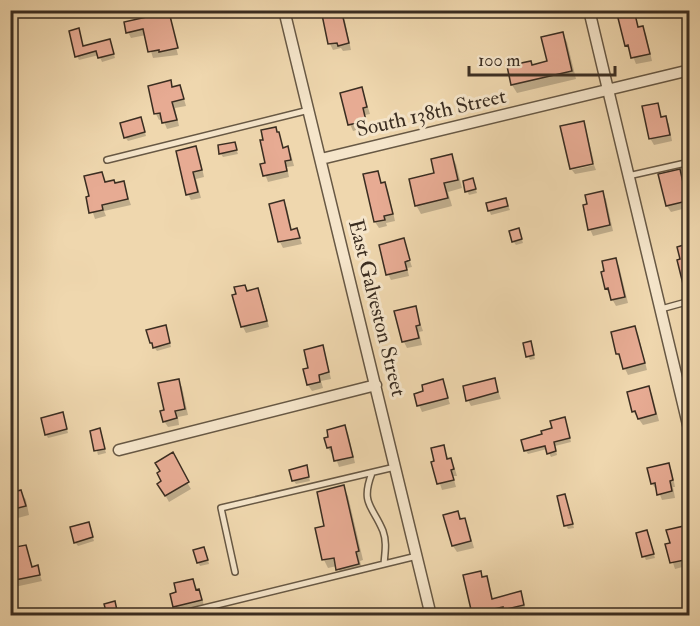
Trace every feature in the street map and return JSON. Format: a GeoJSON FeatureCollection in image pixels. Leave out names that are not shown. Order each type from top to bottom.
{"type":"FeatureCollection","features":[{"type":"Feature","properties":{"kind":"street","name":"East Galveston Street"},"geometry":{"type":"LineString","coordinates":[[284,10],[432,615]]}},
{"type":"Feature","properties":{"kind":"street"},"geometry":{"type":"LineString","coordinates":[[589,10],[690,433]]}},
{"type":"Feature","properties":{"kind":"street","name":"South 138th Street"},"geometry":{"type":"LineString","coordinates":[[321,159],[690,70]]}},
{"type":"Feature","properties":{"kind":"street"},"geometry":{"type":"LineString","coordinates":[[119,450],[376,386]]}},
{"type":"Feature","properties":{"kind":"lane"},"geometry":{"type":"LineString","coordinates":[[107,160],[309,110]]}},
{"type":"Feature","properties":{"kind":"lane"},"geometry":{"type":"LineString","coordinates":[[628,176],[690,162]]}},
{"type":"Feature","properties":{"kind":"lane"},"geometry":{"type":"LineString","coordinates":[[659,310],[690,302]]}},
{"type":"Feature","properties":{"kind":"lane"},"geometry":{"type":"LineString","coordinates":[[235,572],[221,508],[396,467]]}},
{"type":"Feature","properties":{"kind":"lane"},"geometry":{"type":"LineString","coordinates":[[372,473],[367,485],[367,500],[382,530],[386,544],[384,564]]}},
{"type":"Feature","properties":{"kind":"lane"},"geometry":{"type":"LineString","coordinates":[[188,612],[417,556]]}},
{"type":"Feature","properties":{"kind":"building"},"geometry":{"type":"Polygon","coordinates":[[[321,10],[337,10],[337,14],[342,13],[349,43],[338,46],[337,43],[328,44],[321,10]]]}},
{"type":"Feature","properties":{"kind":"building"},"geometry":{"type":"Polygon","coordinates":[[[169,12],[178,48],[148,52],[143,29],[126,33],[124,22],[169,12]]]}},
{"type":"Feature","properties":{"kind":"building"},"geometry":{"type":"Polygon","coordinates":[[[628,12],[629,15],[635,14],[638,27],[643,26],[650,54],[631,58],[628,45],[625,46],[617,14],[628,12]]]}},
{"type":"Feature","properties":{"kind":"building"},"geometry":{"type":"Polygon","coordinates":[[[79,28],[83,46],[110,39],[114,54],[98,58],[96,51],[75,57],[69,31],[79,28]]]}},
{"type":"Feature","properties":{"kind":"building"},"geometry":{"type":"Polygon","coordinates":[[[563,32],[572,71],[511,85],[507,66],[531,61],[532,65],[547,61],[541,37],[563,32]]]}},
{"type":"Feature","properties":{"kind":"building"},"geometry":{"type":"Polygon","coordinates":[[[171,80],[172,87],[180,85],[184,99],[172,102],[177,120],[162,123],[160,113],[154,114],[148,86],[171,80]]]}},
{"type":"Feature","properties":{"kind":"building"},"geometry":{"type":"Polygon","coordinates":[[[362,87],[367,107],[363,108],[366,121],[348,125],[340,93],[362,87]]]}},
{"type":"Feature","properties":{"kind":"building"},"geometry":{"type":"Polygon","coordinates":[[[658,103],[661,117],[666,116],[670,135],[649,139],[642,106],[658,103]]]}},
{"type":"Feature","properties":{"kind":"building"},"geometry":{"type":"Polygon","coordinates":[[[141,117],[145,132],[124,138],[120,123],[141,117]]]}},
{"type":"Feature","properties":{"kind":"building"},"geometry":{"type":"Polygon","coordinates":[[[584,121],[593,164],[570,169],[560,126],[584,121]]]}},
{"type":"Feature","properties":{"kind":"building"},"geometry":{"type":"Polygon","coordinates":[[[276,127],[283,148],[288,146],[291,160],[285,161],[287,171],[263,176],[260,164],[265,163],[260,140],[263,140],[261,130],[276,127]]]}},
{"type":"Feature","properties":{"kind":"building"},"geometry":{"type":"Polygon","coordinates":[[[235,142],[237,150],[219,154],[218,145],[235,142]]]}},
{"type":"Feature","properties":{"kind":"building"},"geometry":{"type":"Polygon","coordinates":[[[196,146],[202,170],[193,172],[198,192],[186,195],[176,151],[196,146]]]}},
{"type":"Feature","properties":{"kind":"building"},"geometry":{"type":"Polygon","coordinates":[[[452,154],[458,180],[444,183],[448,198],[415,206],[409,179],[434,173],[431,159],[452,154]]]}},
{"type":"Feature","properties":{"kind":"building"},"geometry":{"type":"Polygon","coordinates":[[[680,169],[687,201],[666,206],[658,174],[680,169]]]}},
{"type":"Feature","properties":{"kind":"building"},"geometry":{"type":"Polygon","coordinates":[[[378,171],[381,183],[385,182],[393,214],[384,216],[385,220],[374,222],[363,174],[378,171]]]}},
{"type":"Feature","properties":{"kind":"building"},"geometry":{"type":"Polygon","coordinates":[[[102,172],[105,182],[124,181],[128,199],[102,205],[103,210],[89,213],[86,197],[89,196],[84,176],[102,172]]]}},
{"type":"Feature","properties":{"kind":"building"},"geometry":{"type":"Polygon","coordinates":[[[473,178],[476,189],[465,192],[463,181],[473,178]]]}},
{"type":"Feature","properties":{"kind":"building"},"geometry":{"type":"Polygon","coordinates":[[[603,191],[610,225],[588,230],[583,205],[587,204],[585,195],[603,191]]]}},
{"type":"Feature","properties":{"kind":"building"},"geometry":{"type":"Polygon","coordinates":[[[506,198],[508,206],[488,211],[486,203],[506,198]]]}},
{"type":"Feature","properties":{"kind":"building"},"geometry":{"type":"Polygon","coordinates":[[[284,200],[291,230],[297,228],[300,238],[278,242],[269,204],[284,200]]]}},
{"type":"Feature","properties":{"kind":"building"},"geometry":{"type":"Polygon","coordinates":[[[519,228],[522,239],[512,242],[509,231],[519,228]]]}},
{"type":"Feature","properties":{"kind":"building"},"geometry":{"type":"Polygon","coordinates":[[[404,238],[410,260],[405,262],[407,270],[386,275],[379,245],[404,238]]]}},
{"type":"Feature","properties":{"kind":"building"},"geometry":{"type":"Polygon","coordinates":[[[690,243],[690,282],[683,284],[677,260],[680,259],[677,247],[690,243]]]}},
{"type":"Feature","properties":{"kind":"building"},"geometry":{"type":"Polygon","coordinates":[[[616,258],[625,297],[611,300],[608,288],[605,289],[601,272],[604,271],[602,261],[616,258]]]}},
{"type":"Feature","properties":{"kind":"building"},"geometry":{"type":"Polygon","coordinates":[[[245,285],[247,291],[258,288],[267,321],[241,327],[232,295],[236,294],[234,287],[245,285]]]}},
{"type":"Feature","properties":{"kind":"building"},"geometry":{"type":"Polygon","coordinates":[[[416,306],[420,325],[416,326],[419,338],[402,342],[394,311],[416,306]]]}},
{"type":"Feature","properties":{"kind":"building"},"geometry":{"type":"Polygon","coordinates":[[[166,325],[170,343],[153,348],[146,330],[166,325]]]}},
{"type":"Feature","properties":{"kind":"building"},"geometry":{"type":"Polygon","coordinates":[[[635,326],[645,363],[623,369],[619,354],[616,354],[611,332],[635,326]]]}},
{"type":"Feature","properties":{"kind":"building"},"geometry":{"type":"Polygon","coordinates":[[[531,341],[534,355],[526,357],[523,343],[531,341]]]}},
{"type":"Feature","properties":{"kind":"building"},"geometry":{"type":"Polygon","coordinates":[[[323,345],[329,372],[319,375],[320,382],[307,385],[303,369],[308,368],[304,350],[323,345]]]}},
{"type":"Feature","properties":{"kind":"building"},"geometry":{"type":"Polygon","coordinates":[[[495,378],[498,392],[466,401],[463,386],[495,378]]]}},
{"type":"Feature","properties":{"kind":"building"},"geometry":{"type":"Polygon","coordinates":[[[179,379],[185,409],[175,411],[177,418],[163,422],[160,411],[164,410],[158,383],[179,379]]]}},
{"type":"Feature","properties":{"kind":"building"},"geometry":{"type":"Polygon","coordinates":[[[443,379],[448,398],[417,406],[414,394],[423,391],[422,385],[443,379]]]}},
{"type":"Feature","properties":{"kind":"building"},"geometry":{"type":"Polygon","coordinates":[[[649,386],[656,414],[638,419],[635,411],[632,412],[627,392],[649,386]]]}},
{"type":"Feature","properties":{"kind":"building"},"geometry":{"type":"Polygon","coordinates":[[[63,412],[67,429],[45,435],[41,418],[63,412]]]}},
{"type":"Feature","properties":{"kind":"building"},"geometry":{"type":"Polygon","coordinates":[[[565,417],[570,438],[554,442],[556,451],[547,454],[545,446],[524,451],[521,440],[542,434],[541,431],[552,428],[550,421],[565,417]]]}},
{"type":"Feature","properties":{"kind":"building"},"geometry":{"type":"Polygon","coordinates":[[[345,425],[353,457],[334,461],[331,447],[327,448],[324,438],[328,437],[327,430],[345,425]]]}},
{"type":"Feature","properties":{"kind":"building"},"geometry":{"type":"Polygon","coordinates":[[[100,428],[105,449],[94,451],[90,431],[100,428]]]}},
{"type":"Feature","properties":{"kind":"building"},"geometry":{"type":"Polygon","coordinates":[[[444,445],[447,459],[451,458],[454,480],[437,484],[431,462],[434,461],[431,448],[444,445]]]}},
{"type":"Feature","properties":{"kind":"building"},"geometry":{"type":"Polygon","coordinates":[[[173,452],[189,482],[165,496],[157,484],[161,481],[157,473],[160,471],[155,463],[173,452]]]}},
{"type":"Feature","properties":{"kind":"building"},"geometry":{"type":"Polygon","coordinates":[[[669,463],[673,480],[670,481],[672,491],[657,495],[655,483],[651,484],[647,468],[669,463]]]}},
{"type":"Feature","properties":{"kind":"building"},"geometry":{"type":"Polygon","coordinates":[[[307,465],[309,477],[292,481],[289,470],[307,465]]]}},
{"type":"Feature","properties":{"kind":"building"},"geometry":{"type":"Polygon","coordinates":[[[344,485],[359,551],[356,552],[359,564],[336,570],[334,558],[322,560],[315,528],[324,526],[317,492],[344,485]]]}},
{"type":"Feature","properties":{"kind":"building"},"geometry":{"type":"Polygon","coordinates":[[[21,490],[26,506],[10,510],[10,493],[21,490]]]}},
{"type":"Feature","properties":{"kind":"building"},"geometry":{"type":"Polygon","coordinates":[[[565,494],[573,524],[564,526],[557,496],[565,494]]]}},
{"type":"Feature","properties":{"kind":"building"},"geometry":{"type":"Polygon","coordinates":[[[458,511],[460,519],[465,518],[471,541],[452,546],[443,515],[458,511]]]}},
{"type":"Feature","properties":{"kind":"building"},"geometry":{"type":"Polygon","coordinates":[[[89,522],[93,537],[74,543],[70,527],[89,522]]]}},
{"type":"Feature","properties":{"kind":"building"},"geometry":{"type":"Polygon","coordinates":[[[684,526],[690,559],[670,563],[665,544],[670,543],[666,530],[684,526]]]}},
{"type":"Feature","properties":{"kind":"building"},"geometry":{"type":"Polygon","coordinates":[[[647,530],[654,554],[642,557],[636,533],[647,530]]]}},
{"type":"Feature","properties":{"kind":"building"},"geometry":{"type":"Polygon","coordinates":[[[26,545],[32,567],[38,565],[40,575],[10,581],[10,548],[26,545]]]}},
{"type":"Feature","properties":{"kind":"building"},"geometry":{"type":"Polygon","coordinates":[[[204,547],[208,560],[197,563],[193,550],[204,547]]]}},
{"type":"Feature","properties":{"kind":"building"},"geometry":{"type":"Polygon","coordinates":[[[481,571],[482,577],[487,576],[492,599],[521,591],[524,605],[472,614],[463,575],[481,571]]]}},
{"type":"Feature","properties":{"kind":"building"},"geometry":{"type":"Polygon","coordinates":[[[193,579],[202,600],[173,607],[170,594],[176,592],[174,583],[193,579]]]}},
{"type":"Feature","properties":{"kind":"building"},"geometry":{"type":"Polygon","coordinates":[[[115,601],[118,615],[107,615],[104,604],[115,601]]]}}]}
